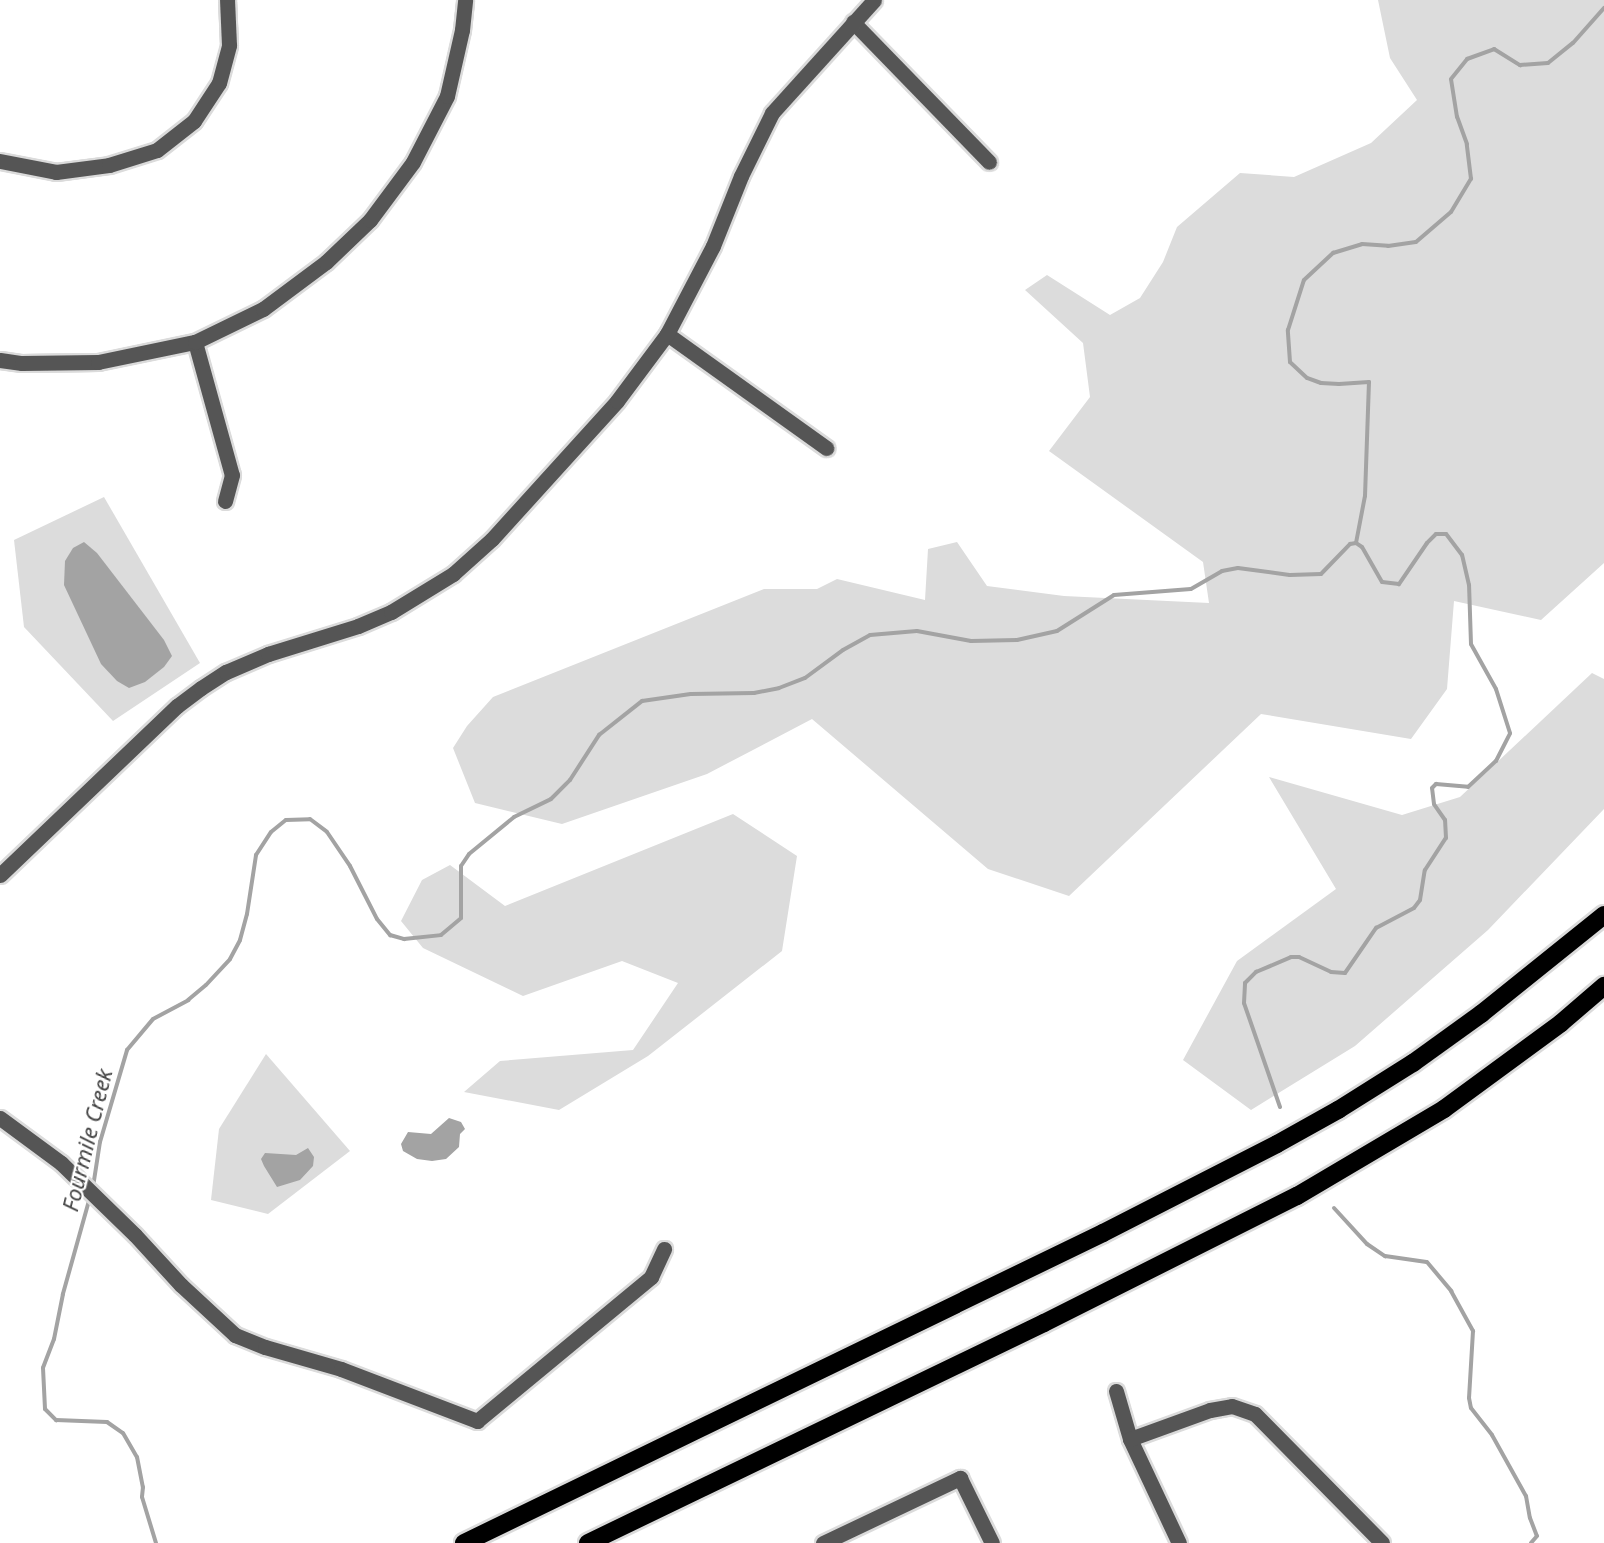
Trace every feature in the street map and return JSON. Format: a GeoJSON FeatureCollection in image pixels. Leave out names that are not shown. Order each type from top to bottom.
{"type":"FeatureCollection","features":[{"type":"Feature","properties":{"kind":"highway"},"geometry":{"type":"LineString","coordinates":[[464,1543],[1103,1233],[1277,1144],[1338,1110],[1413,1063],[1489,1008],[1604,915]]}},
{"type":"Feature","properties":{"kind":"highway"},"geometry":{"type":"LineString","coordinates":[[588,1543],[1034,1328],[1298,1196],[1444,1108],[1561,1023],[1604,986]]}},
{"type":"Feature","properties":{"kind":"street"},"geometry":{"type":"LineString","coordinates":[[0,161],[56,172],[109,165],[157,150],[194,121],[219,83],[229,45],[227,0]]}},
{"type":"Feature","properties":{"kind":"street"},"geometry":{"type":"LineString","coordinates":[[0,360],[22,363],[98,362],[195,342],[263,309],[326,262],[370,220],[413,162],[447,96],[462,30],[465,0]]}},
{"type":"Feature","properties":{"kind":"street"},"geometry":{"type":"LineString","coordinates":[[0,875],[177,706],[201,688],[226,672],[268,654],[358,626],[391,612],[453,574],[492,539],[617,401],[667,334],[713,246],[741,176],[772,113],[874,0]]}},
{"type":"Feature","properties":{"kind":"street"},"geometry":{"type":"LineString","coordinates":[[853,22],[988,162]]}},
{"type":"Feature","properties":{"kind":"street"},"geometry":{"type":"LineString","coordinates":[[667,334],[826,448]]}},
{"type":"Feature","properties":{"kind":"street"},"geometry":{"type":"LineString","coordinates":[[195,342],[232,475],[225,501]]}},
{"type":"Feature","properties":{"kind":"street"},"geometry":{"type":"LineString","coordinates":[[0,1118],[61,1163],[235,1335],[265,1347],[341,1369],[477,1420],[651,1277],[664,1249]]}},
{"type":"Feature","properties":{"kind":"street"},"geometry":{"type":"LineString","coordinates":[[1116,1391],[1130,1439],[1179,1543]]}},
{"type":"Feature","properties":{"kind":"street"},"geometry":{"type":"LineString","coordinates":[[1130,1439],[1210,1410],[1232,1406],[1255,1414],[1382,1543]]}},
{"type":"Feature","properties":{"kind":"street"},"geometry":{"type":"LineString","coordinates":[[823,1543],[960,1478],[992,1543]]}},
{"type":"Feature","properties":{"kind":"shaded area"},"geometry":{"type":"Polygon","coordinates":[[[1378,0],[1604,0],[1604,563],[1541,620],[1454,601],[1447,689],[1411,739],[1261,714],[1069,896],[988,869],[812,719],[707,774],[562,824],[475,803],[453,748],[467,726],[493,697],[764,589],[817,589],[837,579],[925,600],[928,549],[957,542],[987,586],[1064,596],[1209,603],[1203,562],[1049,451],[1090,397],[1083,343],[1025,290],[1047,275],[1110,315],[1140,298],[1163,262],[1177,227],[1240,173],[1294,177],[1371,143],[1417,100],[1390,58],[1378,0]]]}},
{"type":"Feature","properties":{"kind":"shaded area"},"geometry":{"type":"Polygon","coordinates":[[[104,497],[200,663],[113,721],[24,627],[14,540],[104,497]]]}},
{"type":"Feature","properties":{"kind":"shaded area"},"geometry":{"type":"Polygon","coordinates":[[[84,542],[97,553],[164,640],[172,656],[164,667],[145,682],[129,688],[117,681],[101,664],[64,585],[65,561],[73,548],[84,542]]]}},
{"type":"Feature","properties":{"kind":"shaded area"},"geometry":{"type":"Polygon","coordinates":[[[1592,673],[1604,679],[1604,809],[1488,930],[1355,1046],[1251,1110],[1183,1060],[1237,961],[1336,889],[1269,777],[1402,815],[1460,797],[1592,673]]]}},
{"type":"Feature","properties":{"kind":"shaded area"},"geometry":{"type":"Polygon","coordinates":[[[733,814],[797,856],[782,951],[648,1056],[559,1110],[464,1092],[500,1061],[633,1050],[678,983],[622,961],[523,996],[423,948],[401,921],[422,880],[450,865],[505,906],[733,814]]]}},
{"type":"Feature","properties":{"kind":"shaded area"},"geometry":{"type":"Polygon","coordinates":[[[266,1054],[350,1151],[268,1214],[211,1200],[219,1129],[266,1054]]]}},
{"type":"Feature","properties":{"kind":"shaded area"},"geometry":{"type":"Polygon","coordinates":[[[449,1118],[461,1122],[465,1129],[460,1134],[459,1147],[446,1159],[432,1161],[417,1159],[403,1151],[401,1144],[408,1132],[431,1134],[449,1118]]]}},
{"type":"Feature","properties":{"kind":"shaded area"},"geometry":{"type":"Polygon","coordinates":[[[308,1148],[314,1157],[313,1166],[300,1180],[277,1187],[261,1159],[265,1153],[296,1155],[308,1148]]]}},
{"type":"Feature","properties":{"kind":"waterway","name":"Fourmile Creek"},"geometry":{"type":"LineString","coordinates":[[1356,543],[1365,496],[1369,382],[1321,383],[1307,378],[1290,362],[1288,330],[1304,280],[1333,253],[1362,244],[1388,246],[1416,242],[1451,212],[1471,179],[1467,144],[1457,117],[1451,79],[1467,59],[1494,49],[1520,65],[1548,63],[1573,43],[1604,8]]}},
{"type":"Feature","properties":{"kind":"waterway"},"geometry":{"type":"LineString","coordinates":[[1280,1107],[1244,1003],[1245,983],[1256,972],[1291,957],[1299,957],[1331,972],[1345,973],[1376,928],[1414,908],[1420,900],[1425,870],[1446,838],[1445,820],[1434,804],[1432,788],[1436,784],[1468,787],[1496,761],[1510,733],[1496,689],[1471,644],[1469,585],[1462,555],[1446,534],[1436,534],[1427,543],[1399,584],[1382,582],[1362,547],[1356,543]]}},
{"type":"Feature","properties":{"kind":"waterway","name":"Fourmile Creek"},"geometry":{"type":"LineString","coordinates":[[93,1187],[100,1142],[127,1050],[153,1019],[188,1000],[206,985],[230,959],[240,940],[247,914],[256,855],[271,832],[286,820],[310,819],[327,832],[350,866],[377,919],[390,935],[404,939],[441,935],[461,918],[461,866],[469,854],[514,817],[551,799],[570,780],[599,735],[642,701],[691,694],[754,693],[779,688],[805,678],[843,650],[870,635],[917,631],[971,641],[1017,640],[1057,631],[1114,595],[1191,589],[1222,571],[1238,568],[1290,575],[1321,574],[1350,544],[1356,543]]}},
{"type":"Feature","properties":{"kind":"waterway","name":"Fourmile Creek"},"geometry":{"type":"LineString","coordinates":[[90,1197],[63,1294],[54,1339],[43,1368],[45,1409],[56,1420],[107,1422],[123,1433],[137,1457],[143,1487],[142,1497],[156,1543]]}},
{"type":"Feature","properties":{"kind":"waterway"},"geometry":{"type":"LineString","coordinates":[[1334,1208],[1367,1244],[1385,1256],[1427,1262],[1451,1291],[1473,1331],[1469,1398],[1471,1408],[1492,1435],[1526,1496],[1530,1518],[1537,1536],[1531,1543]]}}]}
